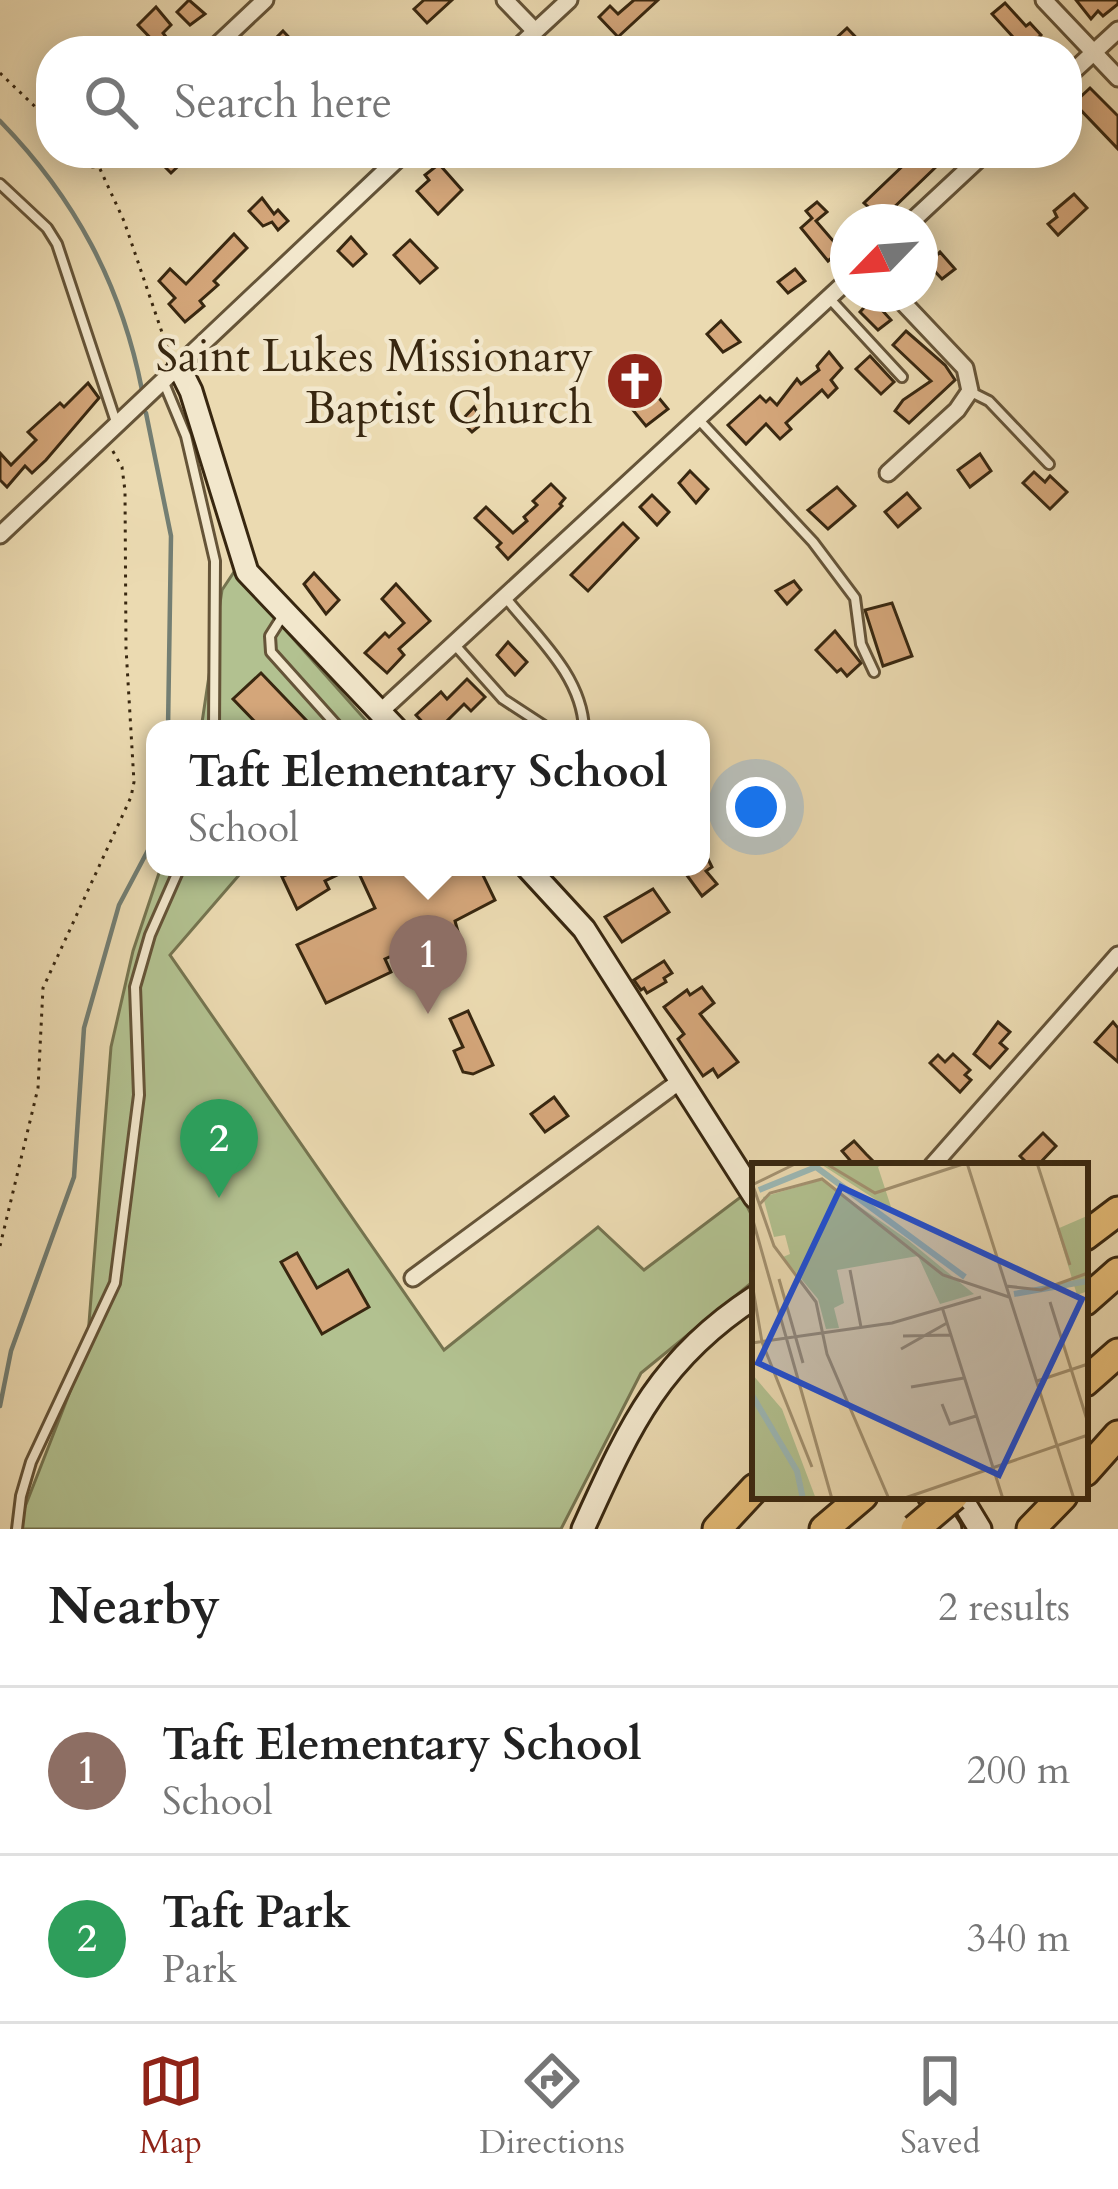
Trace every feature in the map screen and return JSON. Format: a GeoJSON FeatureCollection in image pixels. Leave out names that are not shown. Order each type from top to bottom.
{"type":"FeatureCollection","features":[{"type":"Feature","properties":{"kind":"highway"},"geometry":{"type":"LineString","coordinates":[[1088,1234],[1118,1211]]}},
{"type":"Feature","properties":{"kind":"highway"},"geometry":{"type":"LineString","coordinates":[[1088,1298],[1118,1272]]}},
{"type":"Feature","properties":{"kind":"highway"},"geometry":{"type":"LineString","coordinates":[[1088,1379],[1118,1354]]}},
{"type":"Feature","properties":{"kind":"highway"},"geometry":{"type":"LineString","coordinates":[[1088,1469],[1118,1435]]}},
{"type":"Feature","properties":{"kind":"highway"},"geometry":{"type":"LineString","coordinates":[[717,1529],[752,1491]]}},
{"type":"Feature","properties":{"kind":"highway"},"geometry":{"type":"LineString","coordinates":[[824,1529],[859,1499]]}},
{"type":"Feature","properties":{"kind":"highway"},"geometry":{"type":"LineString","coordinates":[[915,1529],[953,1499]]}},
{"type":"Feature","properties":{"kind":"highway"},"geometry":{"type":"LineString","coordinates":[[1031,1529],[1060,1499]]}},
{"type":"Feature","properties":{"kind":"street"},"geometry":{"type":"LineString","coordinates":[[227,36],[265,0]]}},
{"type":"Feature","properties":{"kind":"street"},"geometry":{"type":"LineString","coordinates":[[505,0],[535,32]]}},
{"type":"Feature","properties":{"kind":"street"},"geometry":{"type":"LineString","coordinates":[[531,36],[569,0]]}},
{"type":"Feature","properties":{"kind":"street"},"geometry":{"type":"LineString","coordinates":[[1044,0],[1077,36]]}},
{"type":"Feature","properties":{"kind":"street"},"geometry":{"type":"LineString","coordinates":[[1082,63],[1118,29]]}},
{"type":"Feature","properties":{"kind":"street"},"geometry":{"type":"LineString","coordinates":[[1082,41],[1118,78]]}},
{"type":"Feature","properties":{"kind":"street"},"geometry":{"type":"LineString","coordinates":[[0,535],[388,168]]}},
{"type":"Feature","properties":{"kind":"street"},"geometry":{"type":"LineString","coordinates":[[930,204],[969,168]]}},
{"type":"Feature","properties":{"kind":"street"},"geometry":{"type":"LineString","coordinates":[[388,720],[454,644],[829,298]]}},
{"type":"Feature","properties":{"kind":"street"},"geometry":{"type":"LineString","coordinates":[[888,473],[970,392],[964,368],[912,312]]}},
{"type":"Feature","properties":{"kind":"street"},"geometry":{"type":"LineString","coordinates":[[172,375],[191,392],[243,565],[382,720]]}},
{"type":"Feature","properties":{"kind":"street"},"geometry":{"type":"LineString","coordinates":[[535,876],[584,929],[752,1192]]}},
{"type":"Feature","properties":{"kind":"street"},"geometry":{"type":"LineString","coordinates":[[935,1163],[1118,955]]}},
{"type":"Feature","properties":{"kind":"street"},"geometry":{"type":"LineString","coordinates":[[413,1278],[680,1081]]}},
{"type":"Feature","properties":{"kind":"street"},"geometry":{"type":"LineString","coordinates":[[583,1529],[635,1418],[662,1378],[696,1342],[752,1299]]}},
{"type":"Feature","properties":{"kind":"street"},"geometry":{"type":"LineString","coordinates":[[931,1499],[950,1529]]}},
{"type":"Feature","properties":{"kind":"street"},"geometry":{"type":"LineString","coordinates":[[959,1499],[980,1529]]}},
{"type":"Feature","properties":{"kind":"lane"},"geometry":{"type":"LineString","coordinates":[[0,184],[47,228],[57,244],[112,432]]}},
{"type":"Feature","properties":{"kind":"lane"},"geometry":{"type":"LineString","coordinates":[[829,298],[902,377]]}},
{"type":"Feature","properties":{"kind":"lane"},"geometry":{"type":"LineString","coordinates":[[172,375],[215,561],[214,720]]}},
{"type":"Feature","properties":{"kind":"lane"},"geometry":{"type":"LineString","coordinates":[[970,392],[989,401],[1049,464]]}},
{"type":"Feature","properties":{"kind":"lane"},"geometry":{"type":"LineString","coordinates":[[698,418],[812,542],[855,598],[860,644],[874,672]]}},
{"type":"Feature","properties":{"kind":"lane"},"geometry":{"type":"LineString","coordinates":[[505,597],[566,673],[583,702],[584,720]]}},
{"type":"Feature","properties":{"kind":"lane"},"geometry":{"type":"LineString","coordinates":[[285,613],[270,636],[271,652],[332,720]]}},
{"type":"Feature","properties":{"kind":"lane"},"geometry":{"type":"LineString","coordinates":[[454,644],[503,699],[535,720]]}},
{"type":"Feature","properties":{"kind":"lane"},"geometry":{"type":"LineString","coordinates":[[17,1529],[24,1479],[115,1283],[139,1095],[135,987],[150,935],[176,876]]}},
{"type":"Feature","properties":{"kind":"path"},"geometry":{"type":"LineString","coordinates":[[0,73],[36,108]]}},
{"type":"Feature","properties":{"kind":"path"},"geometry":{"type":"LineString","coordinates":[[101,168],[124,221],[172,375]]}},
{"type":"Feature","properties":{"kind":"path"},"geometry":{"type":"LineString","coordinates":[[0,1246],[38,1088],[43,988],[134,782],[126,648],[125,491],[112,432]]}},
{"type":"Feature","properties":{"kind":"green space"},"geometry":{"type":"Polygon","coordinates":[[[234,572],[365,720],[202,720],[222,590],[234,572]]]}},
{"type":"Feature","properties":{"kind":"green space"},"geometry":{"type":"Polygon","coordinates":[[[158,876],[238,876],[170,955],[444,1350],[598,1227],[644,1270],[742,1196],[752,1216],[752,1282],[641,1373],[561,1529],[22,1529],[23,1512],[87,1348],[111,1047],[133,951],[158,876]]]}},
{"type":"Feature","properties":{"kind":"building"},"geometry":{"type":"Polygon","coordinates":[[[189,0],[205,14],[190,25],[177,12],[189,0]]]}},
{"type":"Feature","properties":{"kind":"building"},"geometry":{"type":"Polygon","coordinates":[[[424,0],[452,0],[427,23],[414,9],[424,0]]]}},
{"type":"Feature","properties":{"kind":"building"},"geometry":{"type":"Polygon","coordinates":[[[634,0],[658,0],[619,36],[599,17],[610,6],[618,14],[634,0]]]}},
{"type":"Feature","properties":{"kind":"building"},"geometry":{"type":"Polygon","coordinates":[[[1076,0],[1118,0],[1118,4],[1091,19],[1076,0]]]}},
{"type":"Feature","properties":{"kind":"building"},"geometry":{"type":"Polygon","coordinates":[[[1005,3],[1041,35],[1012,36],[992,14],[1005,3]]]}},
{"type":"Feature","properties":{"kind":"building"},"geometry":{"type":"Polygon","coordinates":[[[156,7],[171,25],[165,36],[149,36],[138,25],[156,7]]]}},
{"type":"Feature","properties":{"kind":"building"},"geometry":{"type":"Polygon","coordinates":[[[1090,88],[1118,116],[1118,149],[1082,111],[1082,96],[1090,88]]]}},
{"type":"Feature","properties":{"kind":"building"},"geometry":{"type":"Polygon","coordinates":[[[443,168],[462,190],[438,214],[417,191],[429,180],[425,175],[443,168]]]}},
{"type":"Feature","properties":{"kind":"building"},"geometry":{"type":"Polygon","coordinates":[[[901,168],[935,168],[897,204],[865,204],[901,168]]]}},
{"type":"Feature","properties":{"kind":"building"},"geometry":{"type":"Polygon","coordinates":[[[1074,194],[1087,208],[1058,235],[1048,224],[1057,217],[1054,211],[1074,194]]]}},
{"type":"Feature","properties":{"kind":"building"},"geometry":{"type":"Polygon","coordinates":[[[262,198],[274,214],[278,210],[288,221],[278,230],[272,222],[263,226],[249,211],[262,198]]]}},
{"type":"Feature","properties":{"kind":"building"},"geometry":{"type":"Polygon","coordinates":[[[817,202],[827,212],[816,221],[830,237],[828,261],[801,228],[812,218],[806,211],[817,202]]]}},
{"type":"Feature","properties":{"kind":"building"},"geometry":{"type":"Polygon","coordinates":[[[234,234],[247,248],[214,281],[218,285],[200,301],[204,306],[185,322],[169,304],[175,298],[159,281],[170,269],[186,284],[234,234]]]}},
{"type":"Feature","properties":{"kind":"building"},"geometry":{"type":"Polygon","coordinates":[[[351,237],[366,254],[353,266],[338,251],[351,237]]]}},
{"type":"Feature","properties":{"kind":"building"},"geometry":{"type":"Polygon","coordinates":[[[410,240],[437,268],[420,283],[394,255],[410,240]]]}},
{"type":"Feature","properties":{"kind":"building"},"geometry":{"type":"Polygon","coordinates":[[[938,254],[955,269],[942,279],[938,275],[938,254]]]}},
{"type":"Feature","properties":{"kind":"building"},"geometry":{"type":"Polygon","coordinates":[[[795,269],[805,281],[788,293],[778,282],[795,269]]]}},
{"type":"Feature","properties":{"kind":"building"},"geometry":{"type":"Polygon","coordinates":[[[860,312],[884,312],[891,320],[878,330],[860,312]]]}},
{"type":"Feature","properties":{"kind":"building"},"geometry":{"type":"Polygon","coordinates":[[[721,321],[740,342],[723,352],[707,334],[721,321]]]}},
{"type":"Feature","properties":{"kind":"building"},"geometry":{"type":"Polygon","coordinates":[[[906,331],[955,380],[909,423],[895,411],[931,381],[893,345],[906,331]]]}},
{"type":"Feature","properties":{"kind":"building"},"geometry":{"type":"Polygon","coordinates":[[[829,352],[842,368],[831,380],[837,388],[828,397],[822,390],[786,423],[791,429],[780,439],[766,424],[746,444],[728,425],[760,396],[777,405],[797,379],[801,384],[819,370],[817,366],[829,352]]]}},
{"type":"Feature","properties":{"kind":"building"},"geometry":{"type":"Polygon","coordinates":[[[870,356],[894,382],[881,394],[856,369],[870,356]]]}},
{"type":"Feature","properties":{"kind":"building"},"geometry":{"type":"Polygon","coordinates":[[[88,383],[99,398],[46,460],[32,473],[25,466],[7,487],[0,480],[0,453],[11,465],[36,440],[28,432],[88,383]]]}},
{"type":"Feature","properties":{"kind":"building"},"geometry":{"type":"Polygon","coordinates":[[[649,386],[668,409],[646,426],[632,409],[649,386]]]}},
{"type":"Feature","properties":{"kind":"building"},"geometry":{"type":"Polygon","coordinates":[[[474,407],[483,423],[472,432],[461,421],[474,407]]]}},
{"type":"Feature","properties":{"kind":"building"},"geometry":{"type":"Polygon","coordinates":[[[980,454],[991,471],[970,487],[958,470],[980,454]]]}},
{"type":"Feature","properties":{"kind":"building"},"geometry":{"type":"Polygon","coordinates":[[[690,471],[708,489],[696,503],[679,483],[690,471]]]}},
{"type":"Feature","properties":{"kind":"building"},"geometry":{"type":"Polygon","coordinates":[[[1034,472],[1045,482],[1050,476],[1067,492],[1050,509],[1023,483],[1034,472]]]}},
{"type":"Feature","properties":{"kind":"building"},"geometry":{"type":"Polygon","coordinates":[[[551,484],[565,498],[562,506],[508,559],[497,547],[501,543],[475,518],[486,507],[513,533],[537,505],[533,501],[551,484]]]}},
{"type":"Feature","properties":{"kind":"building"},"geometry":{"type":"Polygon","coordinates":[[[837,487],[855,506],[828,529],[808,510],[837,487]]]}},
{"type":"Feature","properties":{"kind":"building"},"geometry":{"type":"Polygon","coordinates":[[[907,493],[920,508],[898,527],[885,512],[907,493]]]}},
{"type":"Feature","properties":{"kind":"building"},"geometry":{"type":"Polygon","coordinates":[[[652,495],[669,512],[657,525],[640,507],[652,495]]]}},
{"type":"Feature","properties":{"kind":"building"},"geometry":{"type":"Polygon","coordinates":[[[623,523],[638,538],[588,591],[571,575],[623,523]]]}},
{"type":"Feature","properties":{"kind":"building"},"geometry":{"type":"Polygon","coordinates":[[[314,573],[339,600],[326,614],[304,584],[314,573]]]}},
{"type":"Feature","properties":{"kind":"building"},"geometry":{"type":"Polygon","coordinates":[[[794,581],[801,590],[787,604],[776,591],[794,581]]]}},
{"type":"Feature","properties":{"kind":"building"},"geometry":{"type":"Polygon","coordinates":[[[396,584],[430,621],[399,649],[404,655],[387,673],[365,653],[385,633],[389,637],[404,623],[382,599],[396,584]]]}},
{"type":"Feature","properties":{"kind":"building"},"geometry":{"type":"Polygon","coordinates":[[[892,603],[912,656],[883,666],[865,610],[892,603]]]}},
{"type":"Feature","properties":{"kind":"building"},"geometry":{"type":"Polygon","coordinates":[[[835,631],[861,663],[847,676],[816,650],[835,631]]]}},
{"type":"Feature","properties":{"kind":"building"},"geometry":{"type":"Polygon","coordinates":[[[508,642],[527,662],[515,675],[497,655],[508,642]]]}},
{"type":"Feature","properties":{"kind":"building"},"geometry":{"type":"Polygon","coordinates":[[[261,673],[306,720],[253,720],[233,699],[261,673]]]}},
{"type":"Feature","properties":{"kind":"building"},"geometry":{"type":"Polygon","coordinates":[[[467,679],[485,697],[471,711],[464,704],[448,720],[421,720],[416,715],[441,692],[447,699],[467,679]]]}},
{"type":"Feature","properties":{"kind":"building"},"geometry":{"type":"Polygon","coordinates":[[[335,876],[325,881],[329,889],[297,909],[282,877],[335,876]]]}},
{"type":"Feature","properties":{"kind":"building"},"geometry":{"type":"Polygon","coordinates":[[[360,876],[483,876],[495,900],[455,921],[462,946],[443,954],[434,937],[385,959],[391,972],[326,1003],[297,945],[375,908],[360,876]]]}},
{"type":"Feature","properties":{"kind":"building"},"geometry":{"type":"Polygon","coordinates":[[[687,876],[710,876],[717,884],[702,896],[687,876]]]}},
{"type":"Feature","properties":{"kind":"building"},"geometry":{"type":"Polygon","coordinates":[[[653,889],[669,912],[622,942],[605,917],[653,889]]]}},
{"type":"Feature","properties":{"kind":"building"},"geometry":{"type":"Polygon","coordinates":[[[664,961],[672,973],[664,978],[666,982],[647,993],[641,990],[634,980],[664,961]]]}},
{"type":"Feature","properties":{"kind":"building"},"geometry":{"type":"Polygon","coordinates":[[[702,987],[714,1003],[700,1014],[738,1062],[718,1077],[713,1069],[703,1076],[678,1039],[684,1034],[664,1007],[687,990],[690,995],[702,987]]]}},
{"type":"Feature","properties":{"kind":"building"},"geometry":{"type":"Polygon","coordinates":[[[468,1011],[493,1065],[473,1074],[463,1072],[454,1051],[463,1047],[450,1019],[468,1011]]]}},
{"type":"Feature","properties":{"kind":"building"},"geometry":{"type":"Polygon","coordinates":[[[998,1022],[1010,1032],[1000,1043],[1007,1049],[990,1068],[974,1054],[998,1022]]]}},
{"type":"Feature","properties":{"kind":"building"},"geometry":{"type":"Polygon","coordinates":[[[1113,1022],[1118,1028],[1118,1062],[1095,1042],[1113,1022]]]}},
{"type":"Feature","properties":{"kind":"building"},"geometry":{"type":"Polygon","coordinates":[[[953,1054],[970,1070],[965,1075],[971,1080],[960,1092],[930,1063],[938,1055],[945,1062],[953,1054]]]}},
{"type":"Feature","properties":{"kind":"building"},"geometry":{"type":"Polygon","coordinates":[[[554,1097],[568,1116],[545,1132],[531,1114],[554,1097]]]}},
{"type":"Feature","properties":{"kind":"building"},"geometry":{"type":"Polygon","coordinates":[[[1043,1133],[1056,1146],[1040,1163],[1027,1163],[1020,1156],[1043,1133]]]}},
{"type":"Feature","properties":{"kind":"building"},"geometry":{"type":"Polygon","coordinates":[[[854,1141],[875,1163],[852,1163],[842,1151],[854,1141]]]}},
{"type":"Feature","properties":{"kind":"building"},"geometry":{"type":"Polygon","coordinates":[[[297,1253],[317,1288],[348,1270],[369,1307],[322,1334],[281,1262],[297,1253]]]}},
{"type":"Feature","properties":{"kind":"waterway"},"geometry":{"type":"LineString","coordinates":[[0,121],[36,162]]}},
{"type":"Feature","properties":{"kind":"waterway"},"geometry":{"type":"LineString","coordinates":[[41,168],[72,212],[108,279],[142,390]]}},
{"type":"Feature","properties":{"kind":"waterway"},"geometry":{"type":"LineString","coordinates":[[146,413],[171,536],[168,720]]}},
{"type":"Feature","properties":{"kind":"waterway"},"geometry":{"type":"LineString","coordinates":[[0,1406],[11,1351],[74,1177],[84,1028],[119,905],[146,854]]}},
{"type":"Feature","properties":{"kind":"place","name":"Saint Lukes Missionary Baptist Church"},"geometry":{"type":"Point","coordinates":[635,381]}},
{"type":"Feature","properties":{"kind":"place","name":"Taft Elementary School"},"geometry":{"type":"Point","coordinates":[428,1014]}},
{"type":"Feature","properties":{"kind":"place","name":"Taft Park"},"geometry":{"type":"Point","coordinates":[219,1198]}}]}
